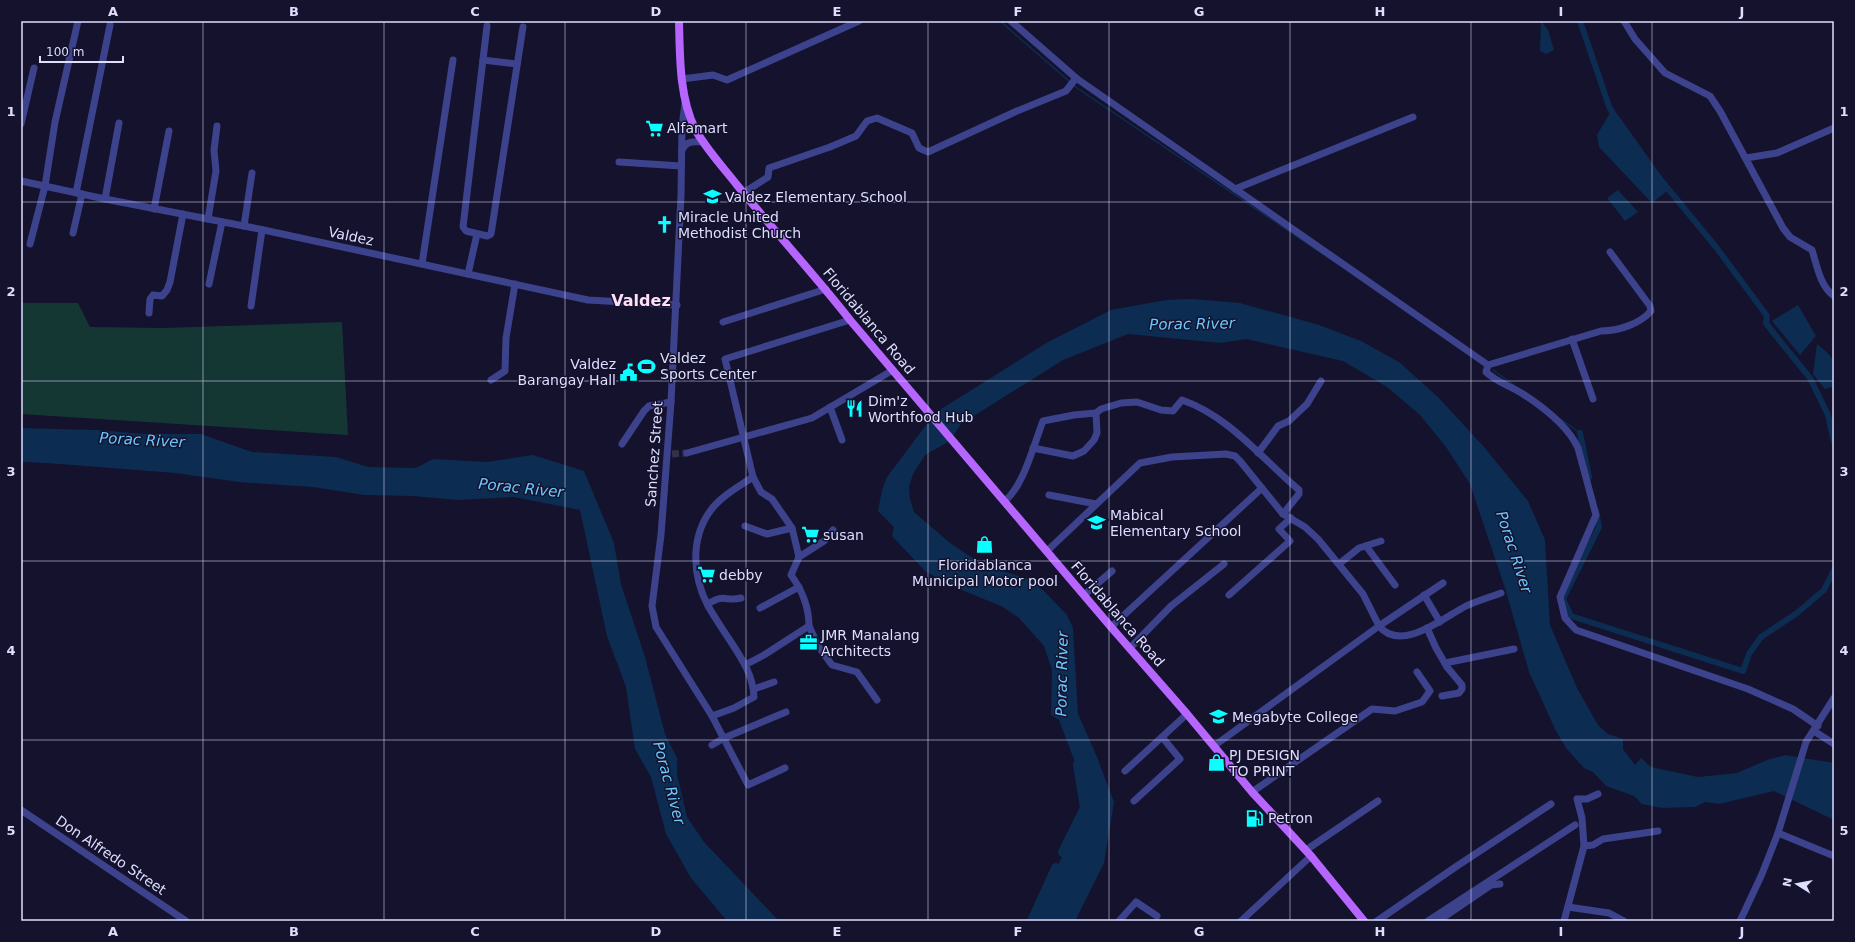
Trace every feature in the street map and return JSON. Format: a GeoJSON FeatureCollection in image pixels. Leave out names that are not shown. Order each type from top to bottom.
{"type":"FeatureCollection","features":[{"type":"Feature","properties":{"kind":"main road","name":"Floridablanca Road"},"geometry":{"type":"LineString","coordinates":[[679,21],[682,79],[695,128],[704,142],[760,215],[826,289],[850,320],[1084,594],[1110,627],[1187,714],[1252,792],[1308,853],[1364,921]]}},
{"type":"Feature","properties":{"kind":"street"},"geometry":{"type":"LineString","coordinates":[[30,244],[44,186],[55,122],[78,21]]}},
{"type":"Feature","properties":{"kind":"street"},"geometry":{"type":"LineString","coordinates":[[682,79],[713,75],[728,80],[859,21]]}},
{"type":"Feature","properties":{"kind":"street"},"geometry":{"type":"LineString","coordinates":[[1011,21],[1076,78],[1488,365]]}},
{"type":"Feature","properties":{"kind":"street"},"geometry":{"type":"LineString","coordinates":[[1624,21],[1635,39],[1665,73],[1710,96],[1746,158],[1783,228],[1790,237],[1812,250],[1819,276],[1829,293],[1834,296]]}},
{"type":"Feature","properties":{"kind":"street"},"geometry":{"type":"LineString","coordinates":[[74,234],[79,193],[110,25]]}},
{"type":"Feature","properties":{"kind":"street"},"geometry":{"type":"LineString","coordinates":[[488,26],[463,227],[466,231],[487,236],[491,234],[523,27]]}},
{"type":"Feature","properties":{"kind":"street"},"geometry":{"type":"LineString","coordinates":[[422,264],[453,60]]}},
{"type":"Feature","properties":{"kind":"street"},"geometry":{"type":"LineString","coordinates":[[483,60],[517,64]]}},
{"type":"Feature","properties":{"kind":"street"},"geometry":{"type":"LineString","coordinates":[[21,124],[34,68]]}},
{"type":"Feature","properties":{"kind":"street"},"geometry":{"type":"LineString","coordinates":[[743,193],[768,178],[769,168],[830,147],[856,136],[868,121],[877,118],[912,133],[919,148],[928,152],[1017,111],[1066,91],[1076,78]]}},
{"type":"Feature","properties":{"kind":"street","name":"Sanchez Street"},"geometry":{"type":"LineString","coordinates":[[686,98],[682,127],[669,454],[652,606],[656,627],[712,716],[748,785],[785,768]]}},
{"type":"Feature","properties":{"kind":"street"},"geometry":{"type":"LineString","coordinates":[[1235,188],[1413,117]]}},
{"type":"Feature","properties":{"kind":"street"},"geometry":{"type":"LineString","coordinates":[[105,199],[119,123]]}},
{"type":"Feature","properties":{"kind":"street"},"geometry":{"type":"LineString","coordinates":[[208,219],[216,171],[214,150],[217,126]]}},
{"type":"Feature","properties":{"kind":"street"},"geometry":{"type":"LineString","coordinates":[[1746,158],[1777,153],[1834,128]]}},
{"type":"Feature","properties":{"kind":"street"},"geometry":{"type":"LineString","coordinates":[[154,209],[169,131]]}},
{"type":"Feature","properties":{"kind":"street"},"geometry":{"type":"LineString","coordinates":[[682,150],[685,144],[691,142],[704,142]]}},
{"type":"Feature","properties":{"kind":"street"},"geometry":{"type":"LineString","coordinates":[[619,162],[681,166]]}},
{"type":"Feature","properties":{"kind":"street"},"geometry":{"type":"LineString","coordinates":[[244,226],[252,173]]}},
{"type":"Feature","properties":{"kind":"street","name":"Valdez"},"geometry":{"type":"LineString","coordinates":[[21,181],[244,226],[588,300],[676,305]]}},
{"type":"Feature","properties":{"kind":"street"},"geometry":{"type":"LineString","coordinates":[[149,313],[150,299],[152,295],[162,296],[167,290],[170,282],[183,214]]}},
{"type":"Feature","properties":{"kind":"street"},"geometry":{"type":"LineString","coordinates":[[209,284],[222,222]]}},
{"type":"Feature","properties":{"kind":"street"},"geometry":{"type":"LineString","coordinates":[[251,306],[262,230]]}},
{"type":"Feature","properties":{"kind":"street"},"geometry":{"type":"LineString","coordinates":[[468,274],[477,234]]}},
{"type":"Feature","properties":{"kind":"street"},"geometry":{"type":"LineString","coordinates":[[1488,365],[1601,330],[1613,330],[1645,318],[1651,311],[1650,306],[1610,252]]}},
{"type":"Feature","properties":{"kind":"street"},"geometry":{"type":"LineString","coordinates":[[491,380],[505,371],[506,338],[515,284]]}},
{"type":"Feature","properties":{"kind":"street"},"geometry":{"type":"LineString","coordinates":[[723,322],[826,289]]}},
{"type":"Feature","properties":{"kind":"street"},"geometry":{"type":"LineString","coordinates":[[850,320],[725,359],[745,438],[753,477],[761,492],[772,499],[792,528],[798,556],[791,574],[799,586],[809,612],[809,626],[818,646],[832,665],[857,672],[877,700]]}},
{"type":"Feature","properties":{"kind":"street"},"geometry":{"type":"LineString","coordinates":[[1572,339],[1593,399]]}},
{"type":"Feature","properties":{"kind":"street"},"geometry":{"type":"LineString","coordinates":[[1488,365],[1486,372],[1491,377],[1523,394],[1550,414],[1574,438],[1578,448],[1596,515],[1560,597],[1565,618],[1576,630],[1748,689],[1793,710],[1834,744]]}},
{"type":"Feature","properties":{"kind":"street"},"geometry":{"type":"LineString","coordinates":[[687,453],[812,418],[893,370]]}},
{"type":"Feature","properties":{"kind":"street"},"geometry":{"type":"LineString","coordinates":[[1258,453],[1278,426],[1289,420],[1307,404],[1321,381]]}},
{"type":"Feature","properties":{"kind":"street"},"geometry":{"type":"LineString","coordinates":[[1005,501],[1012,495],[1033,448],[1043,421],[1074,415],[1096,413],[1101,409],[1113,405],[1137,402],[1161,410],[1173,411],[1182,400],[1217,418],[1300,492],[1283,514]]}},
{"type":"Feature","properties":{"kind":"street"},"geometry":{"type":"LineString","coordinates":[[622,444],[649,406],[671,402]]}},
{"type":"Feature","properties":{"kind":"street"},"geometry":{"type":"LineString","coordinates":[[830,407],[842,440]]}},
{"type":"Feature","properties":{"kind":"street"},"geometry":{"type":"LineString","coordinates":[[1033,448],[1073,456],[1084,451],[1094,440],[1097,433],[1096,413]]}},
{"type":"Feature","properties":{"kind":"street"},"geometry":{"type":"LineString","coordinates":[[1047,551],[1140,463],[1172,457],[1226,454],[1235,456],[1283,514],[1292,518],[1318,539],[1363,594],[1379,626],[1389,636],[1406,637],[1440,622],[1467,606],[1501,593]]}},
{"type":"Feature","properties":{"kind":"street"},"geometry":{"type":"LineString","coordinates":[[712,716],[734,708],[754,696],[754,689],[745,665],[708,604],[695,568],[696,540],[702,524],[716,504],[753,477]]}},
{"type":"Feature","properties":{"kind":"street"},"geometry":{"type":"LineString","coordinates":[[1110,627],[1262,488]]}},
{"type":"Feature","properties":{"kind":"street"},"geometry":{"type":"LineString","coordinates":[[1050,495],[1096,504]]}},
{"type":"Feature","properties":{"kind":"street"},"geometry":{"type":"LineString","coordinates":[[1229,595],[1290,541],[1279,529],[1292,518]]}},
{"type":"Feature","properties":{"kind":"street"},"geometry":{"type":"LineString","coordinates":[[745,526],[767,534],[792,528]]}},
{"type":"Feature","properties":{"kind":"street"},"geometry":{"type":"LineString","coordinates":[[798,556],[824,541],[833,530]]}},
{"type":"Feature","properties":{"kind":"street"},"geometry":{"type":"LineString","coordinates":[[1339,564],[1354,552],[1381,541]]}},
{"type":"Feature","properties":{"kind":"street"},"geometry":{"type":"LineString","coordinates":[[1366,546],[1395,585]]}},
{"type":"Feature","properties":{"kind":"street"},"geometry":{"type":"LineString","coordinates":[[1130,648],[1171,606],[1224,564]]}},
{"type":"Feature","properties":{"kind":"street"},"geometry":{"type":"LineString","coordinates":[[1084,594],[1112,571]]}},
{"type":"Feature","properties":{"kind":"street"},"geometry":{"type":"LineString","coordinates":[[1214,746],[1379,626],[1443,583]]}},
{"type":"Feature","properties":{"kind":"street"},"geometry":{"type":"LineString","coordinates":[[760,608],[799,586]]}},
{"type":"Feature","properties":{"kind":"street"},"geometry":{"type":"LineString","coordinates":[[1424,595],[1440,622]]}},
{"type":"Feature","properties":{"kind":"street"},"geometry":{"type":"LineString","coordinates":[[708,604],[719,598],[735,600],[741,598]]}},
{"type":"Feature","properties":{"kind":"street"},"geometry":{"type":"LineString","coordinates":[[745,665],[764,655],[809,626]]}},
{"type":"Feature","properties":{"kind":"street"},"geometry":{"type":"LineString","coordinates":[[1427,628],[1445,663],[1462,685],[1462,690],[1459,693],[1442,696]]}},
{"type":"Feature","properties":{"kind":"street"},"geometry":{"type":"LineString","coordinates":[[1445,663],[1514,649]]}},
{"type":"Feature","properties":{"kind":"street"},"geometry":{"type":"LineString","coordinates":[[1252,792],[1372,709],[1395,711],[1422,702],[1430,691],[1417,672]]}},
{"type":"Feature","properties":{"kind":"street"},"geometry":{"type":"LineString","coordinates":[[754,689],[774,682]]}},
{"type":"Feature","properties":{"kind":"street"},"geometry":{"type":"LineString","coordinates":[[1740,921],[1762,874],[1778,833],[1804,747],[1834,698]]}},
{"type":"Feature","properties":{"kind":"street"},"geometry":{"type":"LineString","coordinates":[[712,745],[724,738],[786,712]]}},
{"type":"Feature","properties":{"kind":"street"},"geometry":{"type":"LineString","coordinates":[[1126,772],[1187,714]]}},
{"type":"Feature","properties":{"kind":"street"},"geometry":{"type":"LineString","coordinates":[[1134,801],[1180,759],[1162,737]]}},
{"type":"Feature","properties":{"kind":"street"},"geometry":{"type":"LineString","coordinates":[[1564,921],[1584,846],[1582,818],[1577,800],[1587,799],[1598,794]]}},
{"type":"Feature","properties":{"kind":"street"},"geometry":{"type":"LineString","coordinates":[[1240,921],[1308,853],[1378,801]]}},
{"type":"Feature","properties":{"kind":"street"},"geometry":{"type":"LineString","coordinates":[[1377,921],[1551,804]]}},
{"type":"Feature","properties":{"kind":"street","name":"Don Alfredo Street"},"geometry":{"type":"LineString","coordinates":[[21,810],[186,921]]}},
{"type":"Feature","properties":{"kind":"street"},"geometry":{"type":"LineString","coordinates":[[1428,921],[1575,825]]}},
{"type":"Feature","properties":{"kind":"street"},"geometry":{"type":"LineString","coordinates":[[1584,846],[1593,845],[1604,839],[1658,831]]}},
{"type":"Feature","properties":{"kind":"street"},"geometry":{"type":"LineString","coordinates":[[1778,833],[1834,856]]}},
{"type":"Feature","properties":{"kind":"street"},"geometry":{"type":"LineString","coordinates":[[1438,921],[1491,885],[1500,884]]}},
{"type":"Feature","properties":{"kind":"street"},"geometry":{"type":"LineString","coordinates":[[1119,921],[1136,902],[1157,916]]}},
{"type":"Feature","properties":{"kind":"street"},"geometry":{"type":"LineString","coordinates":[[1568,907],[1609,913],[1624,921]]}},
{"type":"Feature","properties":{"kind":"green space"},"geometry":{"type":"Polygon","coordinates":[[[21,303],[78,303],[90,327],[164,328],[342,322],[348,435],[21,414],[21,303]]]}},
{"type":"Feature","properties":{"kind":"water"},"geometry":{"type":"Polygon","coordinates":[[[1541,21],[1548,30],[1554,50],[1546,54],[1540,51],[1541,21]]]}},
{"type":"Feature","properties":{"kind":"water"},"geometry":{"type":"Polygon","coordinates":[[[1610,113],[1667,191],[1652,203],[1599,147],[1597,135],[1610,113]]]}},
{"type":"Feature","properties":{"kind":"water"},"geometry":{"type":"Polygon","coordinates":[[[1618,190],[1638,212],[1625,221],[1607,198],[1618,190]]]}},
{"type":"Feature","properties":{"kind":"water"},"geometry":{"type":"Polygon","coordinates":[[[1191,299],[1240,303],[1319,325],[1361,341],[1399,362],[1439,398],[1484,447],[1528,501],[1545,540],[1550,625],[1577,688],[1598,725],[1608,734],[1623,739],[1623,749],[1635,765],[1641,758],[1651,767],[1698,777],[1737,773],[1767,760],[1785,755],[1834,763],[1834,820],[1774,791],[1719,804],[1705,802],[1695,807],[1662,808],[1642,804],[1634,796],[1606,786],[1593,772],[1584,768],[1566,748],[1556,731],[1529,672],[1505,588],[1470,484],[1446,447],[1420,415],[1387,387],[1343,361],[1246,339],[1221,343],[1128,334],[1063,360],[961,424],[950,441],[925,455],[913,474],[909,487],[910,499],[914,512],[949,542],[981,564],[1028,579],[1044,591],[1067,615],[1073,628],[1078,714],[1097,757],[1114,802],[1104,863],[1075,921],[1034,921],[1037,917],[1051,879],[1082,816],[1084,791],[1059,720],[1051,715],[1052,670],[1044,646],[1019,618],[1001,606],[947,584],[925,571],[892,536],[894,527],[878,511],[882,490],[887,477],[935,413],[1048,342],[1111,310],[1166,300],[1191,299]]]}},
{"type":"Feature","properties":{"kind":"water"},"geometry":{"type":"Polygon","coordinates":[[[1798,305],[1816,336],[1800,355],[1772,321],[1798,305]]]}},
{"type":"Feature","properties":{"kind":"water"},"geometry":{"type":"Polygon","coordinates":[[[1817,344],[1829,354],[1832,358],[1834,366],[1834,386],[1825,389],[1813,374],[1817,344]]]}},
{"type":"Feature","properties":{"kind":"water"},"geometry":{"type":"Polygon","coordinates":[[[21,428],[97,430],[143,434],[201,434],[252,452],[336,457],[368,467],[416,468],[433,459],[487,462],[533,455],[584,471],[614,543],[621,584],[645,657],[665,734],[677,758],[677,774],[687,817],[704,842],[779,921],[727,921],[691,878],[666,834],[651,777],[635,749],[626,687],[607,636],[580,510],[514,497],[457,500],[413,496],[364,495],[313,487],[239,482],[175,473],[60,464],[21,463],[21,428]]]}},
{"type":"Feature","properties":{"kind":"waterway"},"geometry":{"type":"LineString","coordinates":[[1000,21],[1070,82]]}},
{"type":"Feature","properties":{"kind":"waterway"},"geometry":{"type":"LineString","coordinates":[[1580,21],[1610,109],[1660,179],[1716,247],[1767,316],[1766,323],[1810,378],[1828,415],[1834,442]]}},
{"type":"Feature","properties":{"kind":"waterway"},"geometry":{"type":"LineString","coordinates":[[1074,86],[1339,265]]}},
{"type":"Feature","properties":{"kind":"waterway"},"geometry":{"type":"LineString","coordinates":[[1493,370],[1514,385]]}},
{"type":"Feature","properties":{"kind":"waterway"},"geometry":{"type":"LineString","coordinates":[[1562,420],[1580,433]]}},
{"type":"Feature","properties":{"kind":"waterway"},"geometry":{"type":"LineString","coordinates":[[1580,433],[1589,477]]}},
{"type":"Feature","properties":{"kind":"waterway"},"geometry":{"type":"LineString","coordinates":[[1596,511],[1599,527],[1563,599],[1571,616],[1743,671],[1749,654],[1761,637],[1797,613],[1824,590],[1834,570]]}},
{"type":"Feature","properties":{"kind":"waterway","name":"Porac River"},"geometry":{"type":"LineString","coordinates":[[1063,852],[1085,808],[1078,765]]}},
{"type":"Feature","properties":{"kind":"waterway","name":"Porac River"},"geometry":{"type":"LineString","coordinates":[[1032,921],[1056,868]]}},
{"type":"Feature","properties":{"kind":"tunnel"},"geometry":{"type":"LineString","coordinates":[[672,454],[687,453]]}},
{"type":"Feature","properties":{"kind":"place","name":"Alfamart"},"geometry":{"type":"Point","coordinates":[654,128]}},
{"type":"Feature","properties":{"kind":"place","name":"Valdez Elementary School"},"geometry":{"type":"Point","coordinates":[712,197]}},
{"type":"Feature","properties":{"kind":"place","name":"Miracle United Methodist Church"},"geometry":{"type":"Point","coordinates":[665,225]}},
{"type":"Feature","properties":{"kind":"place","name":"Valdez Sports Center"},"geometry":{"type":"Point","coordinates":[647,366]}},
{"type":"Feature","properties":{"kind":"place","name":"Valdez Barangay Hall"},"geometry":{"type":"Point","coordinates":[629,372]}},
{"type":"Feature","properties":{"kind":"place","name":"Dim'z Worthfood Hub"},"geometry":{"type":"Point","coordinates":[855,409]}},
{"type":"Feature","properties":{"kind":"place","name":"Mabical Elementary School"},"geometry":{"type":"Point","coordinates":[1097,523]}},
{"type":"Feature","properties":{"kind":"place","name":"susan"},"geometry":{"type":"Point","coordinates":[810,535]}},
{"type":"Feature","properties":{"kind":"place","name":"Floridablanca Municipal Motor pool"},"geometry":{"type":"Point","coordinates":[985,545]}},
{"type":"Feature","properties":{"kind":"place","name":"debby"},"geometry":{"type":"Point","coordinates":[706,575]}},
{"type":"Feature","properties":{"kind":"place","name":"JMR Manalang Architects"},"geometry":{"type":"Point","coordinates":[808,643]}},
{"type":"Feature","properties":{"kind":"place","name":"Megabyte College"},"geometry":{"type":"Point","coordinates":[1219,717]}},
{"type":"Feature","properties":{"kind":"place","name":"PJ DESIGN TO PRINT"},"geometry":{"type":"Point","coordinates":[1216,763]}},
{"type":"Feature","properties":{"kind":"place","name":"Petron"},"geometry":{"type":"Point","coordinates":[1255,818]}},
{"type":"Feature","properties":{"kind":"district","name":"Valdez"},"geometry":{"type":"Point","coordinates":[641,300]}}]}
